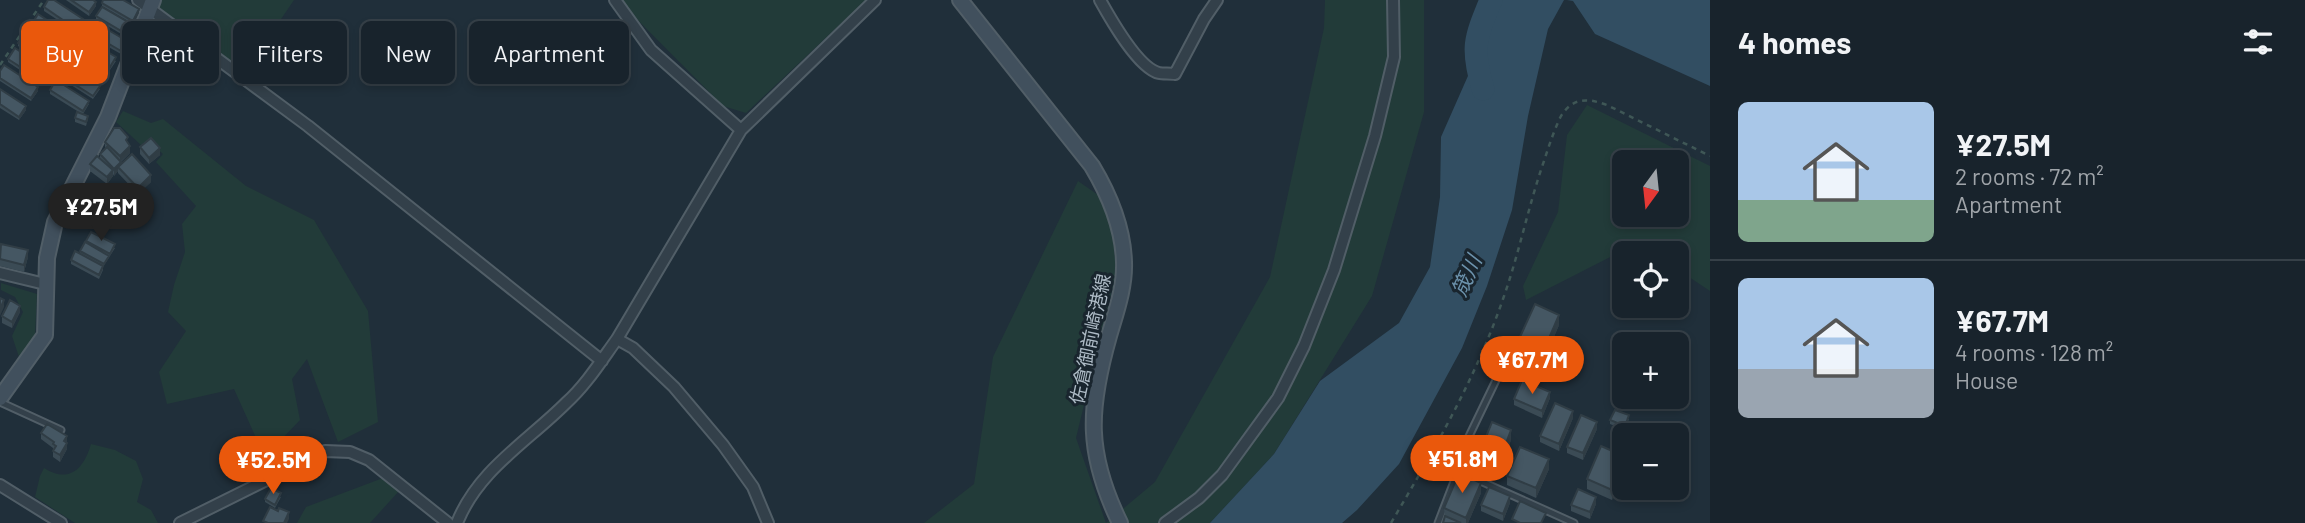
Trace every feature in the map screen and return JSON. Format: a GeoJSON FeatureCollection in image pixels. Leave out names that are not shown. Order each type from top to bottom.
{"type":"FeatureCollection","features":[{"type":"Feature","properties":{"kind":"main road","name":"佐倉御前崎港線"},"geometry":{"type":"LineString","coordinates":[[960,0],[1093,166],[1116,215],[1125,265],[1122,291],[1100,369],[1093,406],[1098,469],[1120,523]]}},
{"type":"Feature","properties":{"kind":"main road"},"geometry":{"type":"LineString","coordinates":[[0,400],[45,335],[47,258],[55,222],[108,117],[147,3]]}},
{"type":"Feature","properties":{"kind":"street"},"geometry":{"type":"LineString","coordinates":[[615,0],[651,50],[741,130]]}},
{"type":"Feature","properties":{"kind":"street"},"geometry":{"type":"LineString","coordinates":[[457,523],[474,489],[494,466],[568,402],[602,361],[741,130],[875,0]]}},
{"type":"Feature","properties":{"kind":"street"},"geometry":{"type":"LineString","coordinates":[[1100,0],[1125,41],[1148,65],[1157,73],[1175,74],[1217,0]]}},
{"type":"Feature","properties":{"kind":"street"},"geometry":{"type":"LineString","coordinates":[[1165,523],[1199,498],[1222,475],[1278,398],[1304,346],[1334,270],[1375,136],[1394,57],[1393,0]]}},
{"type":"Feature","properties":{"kind":"street"},"geometry":{"type":"LineString","coordinates":[[147,3],[309,126],[602,361]]}},
{"type":"Feature","properties":{"kind":"street"},"geometry":{"type":"LineString","coordinates":[[0,274],[45,284]]}},
{"type":"Feature","properties":{"kind":"street"},"geometry":{"type":"LineString","coordinates":[[617,339],[633,348],[674,387],[723,445],[753,487],[768,523]]}},
{"type":"Feature","properties":{"kind":"street"},"geometry":{"type":"LineString","coordinates":[[180,523],[325,452],[350,452],[369,460],[448,523]]}},
{"type":"Feature","properties":{"kind":"street"},"geometry":{"type":"LineString","coordinates":[[0,485],[61,523]]}},
{"type":"Feature","properties":{"kind":"lane"},"geometry":{"type":"LineString","coordinates":[[1438,523],[1458,471],[1459,457],[1499,374]]}},
{"type":"Feature","properties":{"kind":"lane"},"geometry":{"type":"LineString","coordinates":[[0,400],[61,430]]}},
{"type":"Feature","properties":{"kind":"lane"},"geometry":{"type":"LineString","coordinates":[[1458,471],[1569,522]]}},
{"type":"Feature","properties":{"kind":"path"},"geometry":{"type":"LineString","coordinates":[[0,65],[44,0]]}},
{"type":"Feature","properties":{"kind":"path"},"geometry":{"type":"LineString","coordinates":[[1391,523],[1456,411],[1489,337],[1523,234],[1530,203],[1562,115],[1575,101],[1590,99],[1710,156]]}},
{"type":"Feature","properties":{"kind":"green space"},"geometry":{"type":"Polygon","coordinates":[[[159,0],[294,0],[280,21],[233,21],[233,63],[219,53],[219,21],[175,21],[157,8],[159,0]]]}},
{"type":"Feature","properties":{"kind":"green space"},"geometry":{"type":"Polygon","coordinates":[[[618,0],[866,0],[746,113],[723,106],[618,0]]]}},
{"type":"Feature","properties":{"kind":"green space"},"geometry":{"type":"Polygon","coordinates":[[[1325,0],[1424,0],[1424,112],[1372,296],[1274,454],[1210,523],[1106,523],[1155,482],[1270,277],[1324,28],[1325,0]]]}},
{"type":"Feature","properties":{"kind":"green space"},"geometry":{"type":"Polygon","coordinates":[[[1587,105],[1678,150],[1612,150],[1612,228],[1689,228],[1689,156],[1710,166],[1710,291],[1689,277],[1689,241],[1612,241],[1612,256],[1526,300],[1523,286],[1558,212],[1567,135],[1587,105]]]}},
{"type":"Feature","properties":{"kind":"green space"},"geometry":{"type":"Polygon","coordinates":[[[123,111],[151,123],[163,119],[246,186],[314,220],[368,311],[378,422],[338,442],[307,359],[292,379],[300,420],[280,441],[292,459],[272,473],[234,389],[167,404],[159,372],[186,331],[168,312],[185,252],[182,224],[196,206],[156,162],[163,154],[148,140],[141,145],[116,122],[123,111]]]}},
{"type":"Feature","properties":{"kind":"green space"},"geometry":{"type":"Polygon","coordinates":[[[1078,181],[1111,204],[1116,273],[1076,438],[1106,523],[924,523],[974,484],[993,357],[1078,181]]]}},
{"type":"Feature","properties":{"kind":"green space"},"geometry":{"type":"Polygon","coordinates":[[[1,283],[37,294],[35,336],[19,357],[12,336],[23,312],[15,297],[1,290],[1,283]]]}},
{"type":"Feature","properties":{"kind":"green space"},"geometry":{"type":"Polygon","coordinates":[[[91,444],[115,450],[136,461],[143,479],[137,502],[151,510],[158,523],[75,523],[35,497],[44,468],[61,475],[74,471],[84,461],[91,444]]]}},
{"type":"Feature","properties":{"kind":"green space"},"geometry":{"type":"Polygon","coordinates":[[[383,478],[399,491],[370,523],[297,523],[306,507],[383,478]]]}},
{"type":"Feature","properties":{"kind":"water"},"geometry":{"type":"Polygon","coordinates":[[[1491,0],[1564,0],[1548,29],[1528,116],[1512,210],[1487,286],[1462,348],[1399,464],[1342,523],[1210,523],[1274,454],[1320,381],[1399,323],[1430,267],[1440,197],[1441,137],[1475,60],[1477,34],[1491,0]]]}},
{"type":"Feature","properties":{"kind":"water"},"geometry":{"type":"Polygon","coordinates":[[[1567,0],[1710,0],[1710,86],[1595,34],[1573,1],[1567,0]]]}},
{"type":"Feature","properties":{"kind":"building"},"geometry":{"type":"Polygon","coordinates":[[[48,0],[54,0],[83,19],[64,21],[44,7],[48,0]]]}},
{"type":"Feature","properties":{"kind":"building"},"geometry":{"type":"Polygon","coordinates":[[[71,0],[93,0],[96,2],[89,12],[71,0]]]}},
{"type":"Feature","properties":{"kind":"building"},"geometry":{"type":"Polygon","coordinates":[[[103,0],[123,0],[139,9],[133,21],[102,3],[103,0]]]}},
{"type":"Feature","properties":{"kind":"building"},"geometry":{"type":"Polygon","coordinates":[[[102,7],[126,21],[122,21],[122,31],[96,16],[102,7]]]}},
{"type":"Feature","properties":{"kind":"building"},"geometry":{"type":"Polygon","coordinates":[[[38,14],[48,21],[34,21],[38,14]]]}},
{"type":"Feature","properties":{"kind":"building"},"geometry":{"type":"Polygon","coordinates":[[[108,30],[122,38],[121,51],[108,43],[108,30]]]}},
{"type":"Feature","properties":{"kind":"building"},"geometry":{"type":"Polygon","coordinates":[[[15,48],[21,52],[21,67],[8,59],[15,48]]]}},
{"type":"Feature","properties":{"kind":"building"},"geometry":{"type":"Polygon","coordinates":[[[108,52],[116,57],[110,67],[108,66],[108,52]]]}},
{"type":"Feature","properties":{"kind":"building"},"geometry":{"type":"Polygon","coordinates":[[[4,65],[21,76],[21,84],[33,84],[38,87],[31,98],[0,78],[4,65]]]}},
{"type":"Feature","properties":{"kind":"building"},"geometry":{"type":"Polygon","coordinates":[[[54,84],[62,84],[89,101],[83,111],[50,90],[54,84]]]}},
{"type":"Feature","properties":{"kind":"building"},"geometry":{"type":"Polygon","coordinates":[[[74,84],[100,86],[93,96],[74,84]]]}},
{"type":"Feature","properties":{"kind":"building"},"geometry":{"type":"Polygon","coordinates":[[[0,89],[26,106],[19,117],[0,104],[0,89]]]}},
{"type":"Feature","properties":{"kind":"building"},"geometry":{"type":"Polygon","coordinates":[[[77,112],[88,116],[86,122],[75,118],[77,112]]]}},
{"type":"Feature","properties":{"kind":"building"},"geometry":{"type":"Polygon","coordinates":[[[114,128],[120,128],[128,137],[126,140],[130,146],[120,156],[105,142],[114,128]]]}},
{"type":"Feature","properties":{"kind":"building"},"geometry":{"type":"Polygon","coordinates":[[[151,138],[160,148],[149,158],[140,147],[151,138]]]}},
{"type":"Feature","properties":{"kind":"building"},"geometry":{"type":"Polygon","coordinates":[[[107,147],[121,162],[114,169],[100,154],[107,147]]]}},
{"type":"Feature","properties":{"kind":"building"},"geometry":{"type":"Polygon","coordinates":[[[132,154],[151,175],[138,188],[118,167],[132,154]]]}},
{"type":"Feature","properties":{"kind":"building"},"geometry":{"type":"Polygon","coordinates":[[[97,156],[113,170],[107,177],[90,164],[97,156]]]}},
{"type":"Feature","properties":{"kind":"building"},"geometry":{"type":"Polygon","coordinates":[[[110,194],[125,203],[119,211],[105,203],[110,194]]]}},
{"type":"Feature","properties":{"kind":"building"},"geometry":{"type":"Polygon","coordinates":[[[91,232],[115,244],[110,254],[86,241],[91,232]]]}},
{"type":"Feature","properties":{"kind":"building"},"geometry":{"type":"Polygon","coordinates":[[[85,242],[109,256],[104,264],[80,251],[85,242]]]}},
{"type":"Feature","properties":{"kind":"building"},"geometry":{"type":"Polygon","coordinates":[[[1,244],[28,250],[24,265],[0,259],[1,244]]]}},
{"type":"Feature","properties":{"kind":"building"},"geometry":{"type":"Polygon","coordinates":[[[75,251],[103,266],[99,275],[71,260],[75,251]]]}},
{"type":"Feature","properties":{"kind":"building"},"geometry":{"type":"Polygon","coordinates":[[[10,300],[20,306],[12,322],[2,316],[10,300]]]}},
{"type":"Feature","properties":{"kind":"building"},"geometry":{"type":"Polygon","coordinates":[[[1535,304],[1559,315],[1544,350],[1535,346],[1525,368],[1509,361],[1535,304]]]}},
{"type":"Feature","properties":{"kind":"building"},"geometry":{"type":"Polygon","coordinates":[[[1522,380],[1550,392],[1542,411],[1514,399],[1522,380]]]}},
{"type":"Feature","properties":{"kind":"building"},"geometry":{"type":"Polygon","coordinates":[[[1555,403],[1573,411],[1559,444],[1540,436],[1555,403]]]}},
{"type":"Feature","properties":{"kind":"building"},"geometry":{"type":"Polygon","coordinates":[[[1615,410],[1629,415],[1626,423],[1610,420],[1615,410]]]}},
{"type":"Feature","properties":{"kind":"building"},"geometry":{"type":"Polygon","coordinates":[[[1581,415],[1597,422],[1583,453],[1567,447],[1581,415]]]}},
{"type":"Feature","properties":{"kind":"building"},"geometry":{"type":"Polygon","coordinates":[[[1492,422],[1511,430],[1496,470],[1476,461],[1492,422]]]}},
{"type":"Feature","properties":{"kind":"building"},"geometry":{"type":"Polygon","coordinates":[[[47,424],[67,436],[64,441],[67,443],[60,455],[53,451],[56,446],[54,442],[41,433],[47,424]]]}},
{"type":"Feature","properties":{"kind":"building"},"geometry":{"type":"Polygon","coordinates":[[[1601,446],[1612,451],[1612,490],[1587,479],[1601,446]]]}},
{"type":"Feature","properties":{"kind":"building"},"geometry":{"type":"Polygon","coordinates":[[[1520,447],[1549,459],[1536,488],[1507,476],[1520,447]]]}},
{"type":"Feature","properties":{"kind":"building"},"geometry":{"type":"Polygon","coordinates":[[[1459,473],[1481,483],[1466,518],[1444,508],[1459,473]]]}},
{"type":"Feature","properties":{"kind":"building"},"geometry":{"type":"Polygon","coordinates":[[[1489,487],[1510,496],[1503,514],[1481,505],[1489,487]]]}},
{"type":"Feature","properties":{"kind":"building"},"geometry":{"type":"Polygon","coordinates":[[[271,488],[281,493],[275,505],[265,499],[271,488]]]}},
{"type":"Feature","properties":{"kind":"building"},"geometry":{"type":"Polygon","coordinates":[[[1578,489],[1596,497],[1590,512],[1571,505],[1578,489]]]}},
{"type":"Feature","properties":{"kind":"building"},"geometry":{"type":"Polygon","coordinates":[[[1520,501],[1546,513],[1541,523],[1520,523],[1512,519],[1520,501]]]}},
{"type":"Feature","properties":{"kind":"building"},"geometry":{"type":"Polygon","coordinates":[[[270,507],[289,512],[284,523],[263,521],[270,507]]]}},
{"type":"Feature","properties":{"kind":"building"},"geometry":{"type":"Polygon","coordinates":[[[1445,516],[1461,523],[1443,523],[1445,516]]]}},
{"type":"Feature","properties":{"kind":"waterway","name":"筬川"},"geometry":{"type":"LineString","coordinates":[[1483,89],[1476,43],[1491,0]]}}]}
